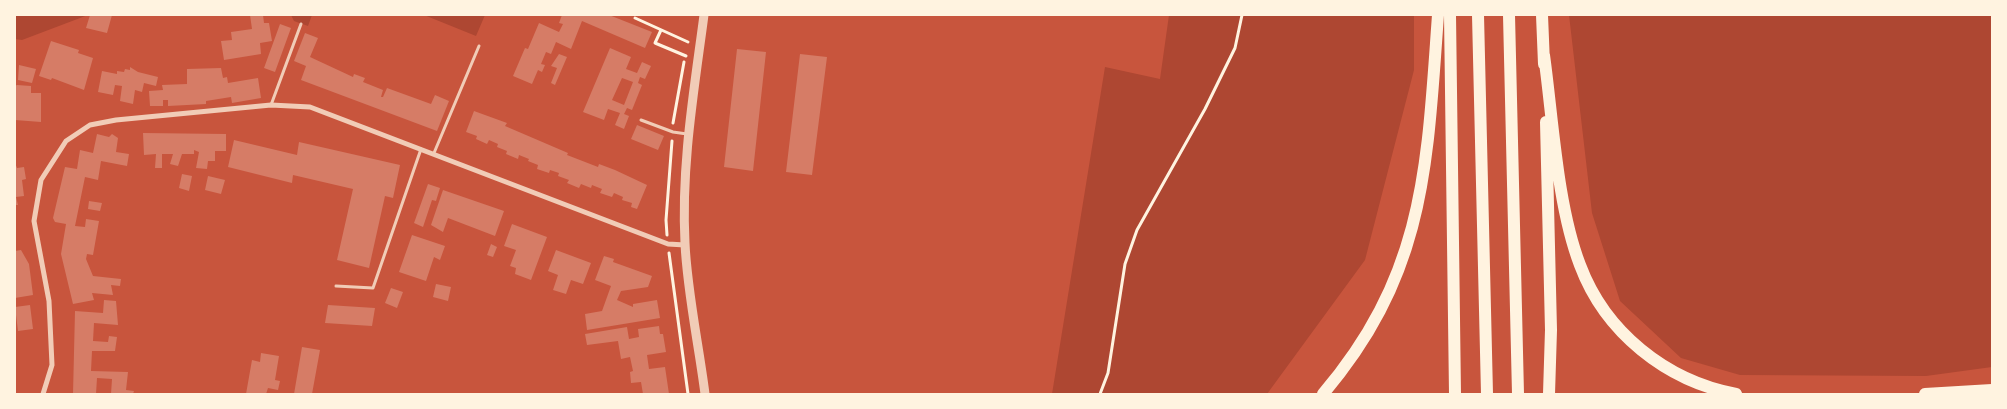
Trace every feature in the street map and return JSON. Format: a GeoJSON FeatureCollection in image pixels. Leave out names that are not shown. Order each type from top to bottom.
{"type":"FeatureCollection","features":[{"type":"Feature","properties":{"kind":"highway"},"geometry":{"type":"LineString","coordinates":[[1323,394],[1358,351],[1372,328],[1404,259],[1420,200],[1428,149],[1438,15]]}},
{"type":"Feature","properties":{"kind":"highway"},"geometry":{"type":"LineString","coordinates":[[1450,15],[1455,394]]}},
{"type":"Feature","properties":{"kind":"highway"},"geometry":{"type":"LineString","coordinates":[[1478,15],[1487,394]]}},
{"type":"Feature","properties":{"kind":"highway"},"geometry":{"type":"LineString","coordinates":[[1509,15],[1518,394]]}},
{"type":"Feature","properties":{"kind":"highway"},"geometry":{"type":"LineString","coordinates":[[1542,15],[1550,320],[1549,394]]}},
{"type":"Feature","properties":{"kind":"highway"},"geometry":{"type":"LineString","coordinates":[[1544,56],[1562,192],[1575,252],[1593,294],[1631,342],[1657,362],[1684,378],[1713,389],[1736,394]]}},
{"type":"Feature","properties":{"kind":"highway"},"geometry":{"type":"LineString","coordinates":[[1925,394],[1992,390]]}},
{"type":"Feature","properties":{"kind":"street"},"geometry":{"type":"LineString","coordinates":[[704,15],[688,134],[684,193],[685,244],[705,394]]}},
{"type":"Feature","properties":{"kind":"street"},"geometry":{"type":"LineString","coordinates":[[43,394],[52,365],[49,301],[34,221],[41,180],[66,141],[90,125],[116,120],[271,105],[310,107],[668,244],[685,244]]}},
{"type":"Feature","properties":{"kind":"lane"},"geometry":{"type":"LineString","coordinates":[[271,105],[300,24]]}},
{"type":"Feature","properties":{"kind":"lane"},"geometry":{"type":"LineString","coordinates":[[434,153],[479,46]]}},
{"type":"Feature","properties":{"kind":"lane"},"geometry":{"type":"LineString","coordinates":[[642,120],[673,132],[688,134]]}},
{"type":"Feature","properties":{"kind":"lane"},"geometry":{"type":"LineString","coordinates":[[336,286],[373,288],[421,149]]}},
{"type":"Feature","properties":{"kind":"path"},"geometry":{"type":"LineString","coordinates":[[1100,394],[1111,358],[1125,264],[1137,230],[1210,100],[1235,48],[1242,15]]}},
{"type":"Feature","properties":{"kind":"path"},"geometry":{"type":"LineString","coordinates":[[635,18],[688,42]]}},
{"type":"Feature","properties":{"kind":"path"},"geometry":{"type":"LineString","coordinates":[[661,30],[655,43],[686,56]]}},
{"type":"Feature","properties":{"kind":"shaded area"},"geometry":{"type":"Polygon","coordinates":[[[15,15],[88,15],[22,40],[15,39],[15,15]]]}},
{"type":"Feature","properties":{"kind":"shaded area"},"geometry":{"type":"Polygon","coordinates":[[[291,15],[312,15],[308,26],[294,21],[291,15]]]}},
{"type":"Feature","properties":{"kind":"shaded area"},"geometry":{"type":"Polygon","coordinates":[[[424,15],[485,15],[476,36],[424,15]]]}},
{"type":"Feature","properties":{"kind":"shaded area"},"geometry":{"type":"Polygon","coordinates":[[[1169,15],[1414,15],[1414,70],[1365,260],[1267,394],[1052,394],[1105,67],[1160,79],[1169,15]]]}},
{"type":"Feature","properties":{"kind":"shaded area"},"geometry":{"type":"Polygon","coordinates":[[[1569,15],[1992,15],[1992,367],[1926,376],[1740,375],[1681,358],[1620,301],[1592,213],[1569,15]]]}},
{"type":"Feature","properties":{"kind":"building"},"geometry":{"type":"Polygon","coordinates":[[[90,15],[112,15],[107,33],[86,28],[90,15]]]}},
{"type":"Feature","properties":{"kind":"building"},"geometry":{"type":"Polygon","coordinates":[[[250,15],[263,15],[264,23],[269,23],[272,41],[260,43],[261,54],[224,60],[221,41],[232,40],[231,32],[252,29],[250,15]]]}},
{"type":"Feature","properties":{"kind":"building"},"geometry":{"type":"Polygon","coordinates":[[[562,15],[609,15],[652,32],[645,48],[582,21],[571,49],[556,42],[551,54],[546,52],[541,64],[545,65],[542,72],[538,70],[532,84],[513,76],[525,48],[528,49],[539,23],[559,32],[563,24],[559,23],[562,15]]]}},
{"type":"Feature","properties":{"kind":"building"},"geometry":{"type":"Polygon","coordinates":[[[280,24],[291,28],[275,72],[264,68],[280,24]]]}},
{"type":"Feature","properties":{"kind":"building"},"geometry":{"type":"Polygon","coordinates":[[[305,33],[318,38],[310,57],[353,77],[354,74],[365,78],[363,82],[383,90],[381,97],[383,97],[387,88],[431,104],[435,95],[449,101],[437,131],[301,80],[306,66],[294,61],[305,33]]]}},
{"type":"Feature","properties":{"kind":"building"},"geometry":{"type":"Polygon","coordinates":[[[51,41],[79,50],[78,53],[93,58],[84,90],[52,78],[51,80],[39,76],[51,41]]]}},
{"type":"Feature","properties":{"kind":"building"},"geometry":{"type":"Polygon","coordinates":[[[610,48],[631,57],[626,69],[637,73],[642,62],[651,66],[645,79],[640,77],[638,83],[642,85],[632,110],[627,108],[624,114],[629,116],[624,129],[615,125],[620,113],[608,109],[604,120],[583,112],[610,48]],[[622,78],[612,100],[624,105],[633,82],[622,78]]]}},
{"type":"Feature","properties":{"kind":"building"},"geometry":{"type":"Polygon","coordinates":[[[737,49],[766,52],[753,171],[724,167],[737,49]]]}},
{"type":"Feature","properties":{"kind":"building"},"geometry":{"type":"Polygon","coordinates":[[[559,54],[567,57],[555,85],[551,83],[557,68],[551,66],[559,54]]]}},
{"type":"Feature","properties":{"kind":"building"},"geometry":{"type":"Polygon","coordinates":[[[800,54],[827,57],[812,175],[786,172],[800,54]]]}},
{"type":"Feature","properties":{"kind":"building"},"geometry":{"type":"Polygon","coordinates":[[[19,65],[36,69],[32,83],[18,80],[19,65]]]}},
{"type":"Feature","properties":{"kind":"building"},"geometry":{"type":"Polygon","coordinates":[[[130,67],[138,72],[158,77],[156,86],[144,83],[142,92],[135,90],[133,104],[120,101],[122,86],[115,85],[113,95],[98,92],[102,71],[117,74],[117,71],[124,72],[125,69],[130,70],[130,67]]]}},
{"type":"Feature","properties":{"kind":"building"},"geometry":{"type":"Polygon","coordinates":[[[221,68],[223,78],[227,77],[228,83],[258,78],[261,98],[232,103],[231,97],[206,101],[206,104],[168,106],[168,100],[163,100],[163,106],[150,106],[149,91],[163,90],[162,85],[187,84],[187,69],[221,68]]]}},
{"type":"Feature","properties":{"kind":"building"},"geometry":{"type":"Polygon","coordinates":[[[15,86],[31,86],[31,93],[41,93],[41,122],[15,120],[15,86]]]}},
{"type":"Feature","properties":{"kind":"building"},"geometry":{"type":"Polygon","coordinates":[[[474,111],[507,123],[505,126],[568,153],[567,155],[598,167],[599,164],[615,170],[647,185],[637,209],[631,207],[632,203],[622,200],[623,197],[614,193],[612,197],[600,193],[602,189],[592,185],[591,188],[581,184],[579,188],[567,183],[569,180],[558,176],[559,173],[550,170],[549,173],[537,169],[538,165],[528,161],[529,159],[519,155],[518,159],[506,154],[507,151],[497,147],[498,144],[489,140],[487,144],[476,139],[477,136],[466,132],[474,111]]]}},
{"type":"Feature","properties":{"kind":"building"},"geometry":{"type":"Polygon","coordinates":[[[637,125],[664,136],[658,150],[631,139],[637,125]]]}},
{"type":"Feature","properties":{"kind":"building"},"geometry":{"type":"Polygon","coordinates":[[[143,133],[226,134],[226,151],[215,151],[215,161],[208,161],[207,169],[196,168],[199,152],[194,150],[194,154],[182,154],[178,166],[170,164],[173,154],[162,154],[162,168],[155,168],[156,154],[144,155],[143,133]]]}},
{"type":"Feature","properties":{"kind":"building"},"geometry":{"type":"Polygon","coordinates":[[[97,134],[109,137],[112,134],[118,138],[116,152],[129,154],[127,166],[101,161],[98,180],[85,177],[75,226],[85,227],[86,219],[99,221],[93,255],[87,254],[86,259],[93,276],[121,279],[120,286],[111,285],[113,295],[92,293],[94,300],[73,304],[61,254],[66,224],[55,222],[53,218],[65,167],[77,169],[80,150],[93,153],[97,134]]]}},
{"type":"Feature","properties":{"kind":"building"},"geometry":{"type":"Polygon","coordinates":[[[234,140],[297,155],[299,142],[400,165],[393,198],[385,196],[369,268],[337,260],[353,189],[293,175],[292,183],[228,167],[234,140]]]}},
{"type":"Feature","properties":{"kind":"building"},"geometry":{"type":"Polygon","coordinates":[[[15,163],[17,168],[24,167],[26,179],[22,180],[24,196],[16,197],[18,205],[15,205],[15,163]]]}},
{"type":"Feature","properties":{"kind":"building"},"geometry":{"type":"Polygon","coordinates":[[[182,174],[192,176],[189,191],[179,188],[182,174]]]}},
{"type":"Feature","properties":{"kind":"building"},"geometry":{"type":"Polygon","coordinates":[[[208,176],[225,180],[221,194],[205,190],[208,176]]]}},
{"type":"Feature","properties":{"kind":"building"},"geometry":{"type":"Polygon","coordinates":[[[428,184],[440,188],[436,201],[432,200],[423,227],[414,223],[428,184]]]}},
{"type":"Feature","properties":{"kind":"building"},"geometry":{"type":"Polygon","coordinates":[[[443,190],[504,211],[495,236],[448,218],[443,232],[431,225],[443,190]]]}},
{"type":"Feature","properties":{"kind":"building"},"geometry":{"type":"Polygon","coordinates":[[[89,201],[102,203],[100,211],[88,209],[89,201]]]}},
{"type":"Feature","properties":{"kind":"building"},"geometry":{"type":"Polygon","coordinates":[[[512,224],[547,237],[531,280],[515,274],[516,268],[510,266],[516,250],[504,246],[512,224]]]}},
{"type":"Feature","properties":{"kind":"building"},"geometry":{"type":"Polygon","coordinates":[[[412,235],[445,246],[440,260],[434,257],[426,281],[399,272],[412,235]]]}},
{"type":"Feature","properties":{"kind":"building"},"geometry":{"type":"Polygon","coordinates":[[[491,244],[497,247],[493,257],[487,255],[491,244]]]}},
{"type":"Feature","properties":{"kind":"building"},"geometry":{"type":"Polygon","coordinates":[[[21,250],[29,264],[33,295],[15,298],[15,251],[21,250]]]}},
{"type":"Feature","properties":{"kind":"building"},"geometry":{"type":"Polygon","coordinates":[[[556,250],[591,263],[583,284],[571,280],[566,294],[553,290],[558,275],[548,271],[556,250]]]}},
{"type":"Feature","properties":{"kind":"building"},"geometry":{"type":"Polygon","coordinates":[[[604,256],[614,259],[613,262],[652,276],[648,287],[621,291],[617,300],[633,307],[633,304],[657,300],[660,318],[587,330],[585,314],[602,311],[611,286],[595,280],[604,256]]]}},
{"type":"Feature","properties":{"kind":"building"},"geometry":{"type":"Polygon","coordinates":[[[436,284],[451,287],[448,301],[433,297],[436,284]]]}},
{"type":"Feature","properties":{"kind":"building"},"geometry":{"type":"Polygon","coordinates":[[[391,288],[403,292],[397,308],[385,303],[391,288]]]}},
{"type":"Feature","properties":{"kind":"building"},"geometry":{"type":"Polygon","coordinates":[[[104,300],[116,301],[118,325],[94,323],[93,341],[108,342],[109,336],[117,337],[115,351],[92,351],[91,371],[128,372],[126,390],[134,391],[133,394],[111,394],[112,379],[97,378],[96,394],[73,394],[75,311],[103,313],[104,300]]]}},
{"type":"Feature","properties":{"kind":"building"},"geometry":{"type":"Polygon","coordinates":[[[30,305],[33,329],[18,331],[15,307],[30,305]]]}},
{"type":"Feature","properties":{"kind":"building"},"geometry":{"type":"Polygon","coordinates":[[[328,305],[375,308],[372,326],[325,323],[328,305]]]}},
{"type":"Feature","properties":{"kind":"building"},"geometry":{"type":"Polygon","coordinates":[[[659,326],[660,334],[663,334],[666,352],[647,355],[649,369],[665,367],[669,394],[643,394],[641,382],[631,383],[630,372],[633,371],[630,357],[621,359],[618,341],[587,345],[585,334],[627,327],[629,339],[639,337],[638,329],[659,326]]]}},
{"type":"Feature","properties":{"kind":"building"},"geometry":{"type":"Polygon","coordinates":[[[302,347],[320,350],[312,394],[294,394],[302,347]]]}},
{"type":"Feature","properties":{"kind":"building"},"geometry":{"type":"Polygon","coordinates":[[[261,353],[279,356],[275,380],[280,381],[278,390],[268,388],[266,394],[246,394],[252,360],[260,362],[261,353]]]}}]}
